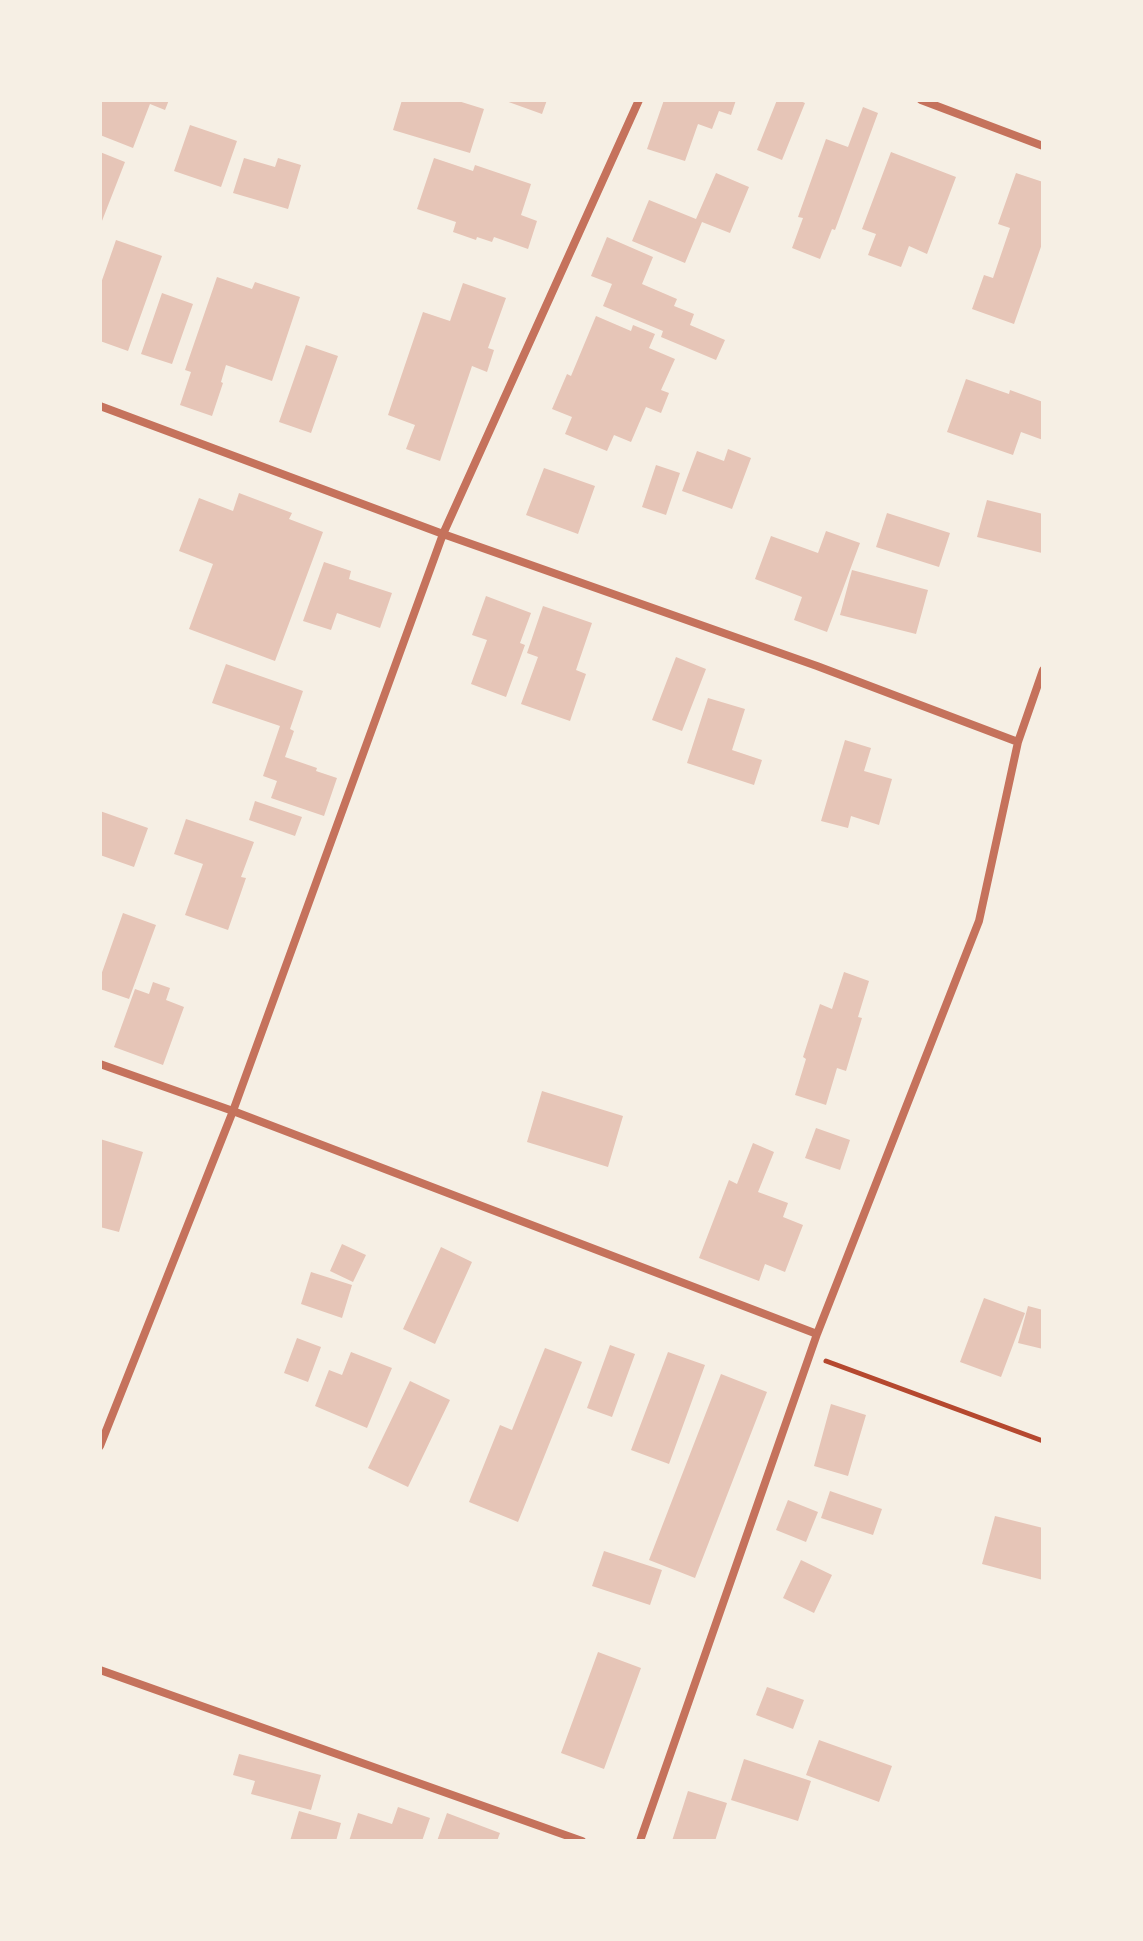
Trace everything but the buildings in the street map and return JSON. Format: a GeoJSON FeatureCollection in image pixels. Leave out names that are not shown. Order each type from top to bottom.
{"type":"FeatureCollection","features":[{"type":"Feature","properties":{"kind":"street"},"geometry":{"type":"LineString","coordinates":[[100,1446],[233,1111],[443,534],[639,100]]}},
{"type":"Feature","properties":{"kind":"street"},"geometry":{"type":"LineString","coordinates":[[921,100],[1043,146]]}},
{"type":"Feature","properties":{"kind":"street"},"geometry":{"type":"LineString","coordinates":[[100,406],[1018,742]]}},
{"type":"Feature","properties":{"kind":"street"},"geometry":{"type":"LineString","coordinates":[[640,1841],[817,1334],[979,921],[1018,742],[1043,670]]}},
{"type":"Feature","properties":{"kind":"street"},"geometry":{"type":"LineString","coordinates":[[100,1064],[233,1111],[817,1334]]}},
{"type":"Feature","properties":{"kind":"street"},"geometry":{"type":"LineString","coordinates":[[100,1670],[582,1841]]}},
{"type":"Feature","properties":{"kind":"path"},"geometry":{"type":"LineString","coordinates":[[810,1355],[1043,1441]]}}]}
